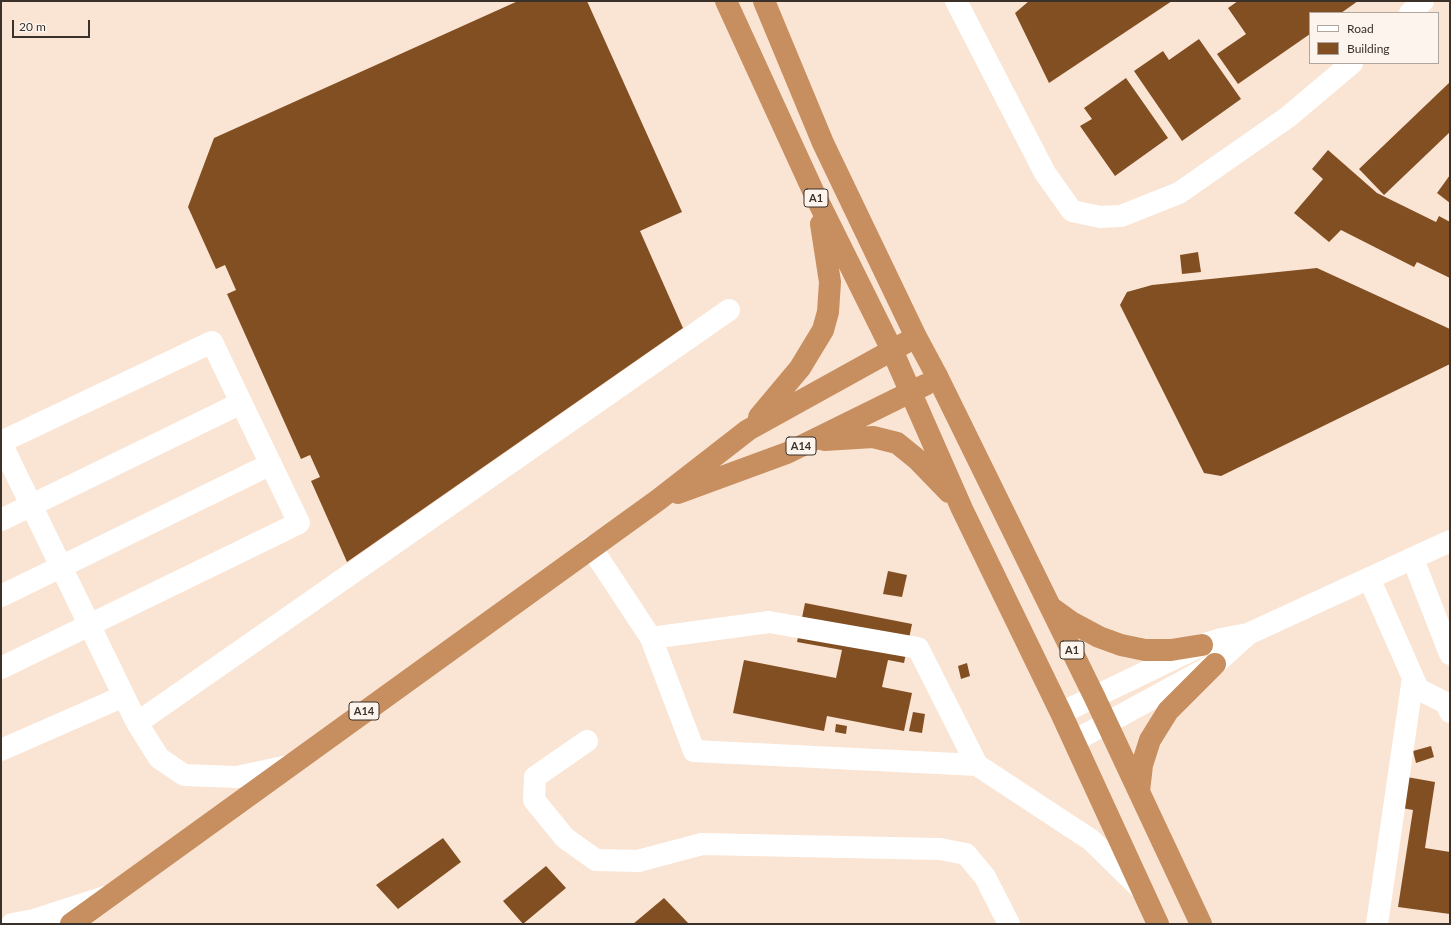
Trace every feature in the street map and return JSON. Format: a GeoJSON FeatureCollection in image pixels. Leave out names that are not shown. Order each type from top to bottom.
{"type":"FeatureCollection","features":[{"type":"Feature","properties":{"kind":"highway","name":"A1"},"geometry":{"type":"LineString","coordinates":[[726,1],[814,193],[892,350],[962,509],[1062,713],[1158,924]]}},
{"type":"Feature","properties":{"kind":"highway","name":"A1"},"geometry":{"type":"LineString","coordinates":[[764,1],[823,143],[916,337],[938,378],[1095,698],[1200,924]]}},
{"type":"Feature","properties":{"kind":"highway"},"geometry":{"type":"LineString","coordinates":[[748,430],[800,368],[823,330],[828,312],[830,282],[827,253],[814,193]]}},
{"type":"Feature","properties":{"kind":"highway","name":"A14"},"geometry":{"type":"LineString","coordinates":[[71,924],[658,500],[748,430],[916,337]]}},
{"type":"Feature","properties":{"kind":"highway","name":"A14"},"geometry":{"type":"LineString","coordinates":[[658,500],[787,453],[938,378]]}},
{"type":"Feature","properties":{"kind":"highway"},"geometry":{"type":"LineString","coordinates":[[811,441],[873,437],[897,443],[937,478],[962,509]]}},
{"type":"Feature","properties":{"kind":"highway"},"geometry":{"type":"LineString","coordinates":[[1050,607],[1071,622],[1099,637],[1121,645],[1144,650],[1171,650],[1202,645]]}},
{"type":"Feature","properties":{"kind":"highway"},"geometry":{"type":"LineString","coordinates":[[1139,791],[1142,765],[1150,740],[1168,711],[1215,664]]}},
{"type":"Feature","properties":{"kind":"street"},"geometry":{"type":"LineString","coordinates":[[956,1],[1045,173],[1072,211],[1100,218],[1121,216],[1179,193],[1288,117],[1351,64]]}},
{"type":"Feature","properties":{"kind":"street"},"geometry":{"type":"LineString","coordinates":[[1411,12],[1423,1]]}},
{"type":"Feature","properties":{"kind":"street"},"geometry":{"type":"LineString","coordinates":[[137,723],[729,310]]}},
{"type":"Feature","properties":{"kind":"street"},"geometry":{"type":"LineString","coordinates":[[1,668],[90,625],[299,522],[212,342],[1,443],[90,625],[137,723],[159,758],[184,775],[237,777],[288,766]]}},
{"type":"Feature","properties":{"kind":"street"},"geometry":{"type":"LineString","coordinates":[[1,520],[241,403]]}},
{"type":"Feature","properties":{"kind":"street"},"geometry":{"type":"LineString","coordinates":[[1,596],[271,464]]}},
{"type":"Feature","properties":{"kind":"street"},"geometry":{"type":"LineString","coordinates":[[1062,713],[1202,645],[1221,639],[1248,634],[1450,541]]}},
{"type":"Feature","properties":{"kind":"street"},"geometry":{"type":"LineString","coordinates":[[591,547],[651,638],[694,751],[976,764]]}},
{"type":"Feature","properties":{"kind":"street"},"geometry":{"type":"LineString","coordinates":[[1413,559],[1450,654]]}},
{"type":"Feature","properties":{"kind":"street"},"geometry":{"type":"LineString","coordinates":[[1369,578],[1418,689],[1449,702]]}},
{"type":"Feature","properties":{"kind":"street"},"geometry":{"type":"LineString","coordinates":[[651,638],[769,622],[918,648],[976,764],[1091,840],[1144,892]]}},
{"type":"Feature","properties":{"kind":"street"},"geometry":{"type":"LineString","coordinates":[[1074,741],[1215,664],[1248,634]]}},
{"type":"Feature","properties":{"kind":"street"},"geometry":{"type":"LineString","coordinates":[[1377,924],[1413,678]]}},
{"type":"Feature","properties":{"kind":"street"},"geometry":{"type":"LineString","coordinates":[[1,750],[124,696]]}},
{"type":"Feature","properties":{"kind":"street"},"geometry":{"type":"LineString","coordinates":[[587,740],[535,777],[534,800],[565,838],[596,860],[638,861],[702,844],[940,849],[966,854],[985,877],[1009,924]]}},
{"type":"Feature","properties":{"kind":"street"},"geometry":{"type":"LineString","coordinates":[[12,924],[34,920],[109,896]]}},
{"type":"Feature","properties":{"kind":"building"},"geometry":{"type":"Polygon","coordinates":[[[518,1],[587,1],[682,212],[640,231],[683,328],[347,562],[311,481],[320,477],[310,455],[301,459],[227,294],[236,290],[225,265],[216,269],[188,207],[214,138],[518,1]]]}},
{"type":"Feature","properties":{"kind":"building"},"geometry":{"type":"Polygon","coordinates":[[[1029,1],[1172,1],[1049,83],[1015,13],[1029,1]]]}},
{"type":"Feature","properties":{"kind":"building"},"geometry":{"type":"Polygon","coordinates":[[[1238,1],[1358,1],[1342,12],[1309,12],[1309,35],[1238,84],[1217,54],[1246,34],[1228,8],[1238,1]]]}},
{"type":"Feature","properties":{"kind":"building"},"geometry":{"type":"Polygon","coordinates":[[[1199,39],[1241,99],[1182,141],[1134,71],[1163,51],[1169,60],[1199,39]]]}},
{"type":"Feature","properties":{"kind":"building"},"geometry":{"type":"Polygon","coordinates":[[[1126,78],[1168,138],[1115,176],[1080,126],[1092,119],[1084,108],[1126,78]]]}},
{"type":"Feature","properties":{"kind":"building"},"geometry":{"type":"Polygon","coordinates":[[[1450,82],[1450,132],[1384,195],[1359,169],[1450,82]]]}},
{"type":"Feature","properties":{"kind":"building"},"geometry":{"type":"Polygon","coordinates":[[[1328,150],[1377,193],[1436,222],[1439,216],[1450,222],[1450,278],[1417,262],[1414,267],[1341,230],[1329,242],[1294,213],[1323,179],[1312,169],[1328,150]]]}},
{"type":"Feature","properties":{"kind":"building"},"geometry":{"type":"Polygon","coordinates":[[[1450,175],[1450,203],[1437,193],[1450,175]]]}},
{"type":"Feature","properties":{"kind":"building"},"geometry":{"type":"Polygon","coordinates":[[[1198,252],[1201,272],[1182,274],[1180,255],[1198,252]]]}},
{"type":"Feature","properties":{"kind":"building"},"geometry":{"type":"Polygon","coordinates":[[[1317,268],[1450,329],[1450,364],[1221,476],[1204,473],[1120,305],[1127,292],[1152,285],[1317,268]]]}},
{"type":"Feature","properties":{"kind":"building"},"geometry":{"type":"Polygon","coordinates":[[[888,571],[907,575],[902,597],[883,594],[888,571]]]}},
{"type":"Feature","properties":{"kind":"building"},"geometry":{"type":"Polygon","coordinates":[[[805,603],[912,624],[904,663],[888,660],[882,687],[912,693],[904,731],[827,716],[824,731],[733,713],[744,660],[836,678],[842,650],[797,642],[805,603]]]}},
{"type":"Feature","properties":{"kind":"building"},"geometry":{"type":"Polygon","coordinates":[[[967,663],[970,676],[961,679],[958,666],[967,663]]]}},
{"type":"Feature","properties":{"kind":"building"},"geometry":{"type":"Polygon","coordinates":[[[913,712],[925,714],[922,733],[909,731],[913,712]]]}},
{"type":"Feature","properties":{"kind":"building"},"geometry":{"type":"Polygon","coordinates":[[[836,724],[847,726],[846,734],[835,732],[836,724]]]}},
{"type":"Feature","properties":{"kind":"building"},"geometry":{"type":"Polygon","coordinates":[[[1431,746],[1434,757],[1416,763],[1413,751],[1431,746]]]}},
{"type":"Feature","properties":{"kind":"building"},"geometry":{"type":"Polygon","coordinates":[[[1407,777],[1435,782],[1425,848],[1450,852],[1450,914],[1398,907],[1413,810],[1402,808],[1407,777]]]}},
{"type":"Feature","properties":{"kind":"building"},"geometry":{"type":"Polygon","coordinates":[[[443,838],[461,862],[398,909],[376,885],[443,838]]]}},
{"type":"Feature","properties":{"kind":"building"},"geometry":{"type":"Polygon","coordinates":[[[546,866],[566,888],[523,924],[503,901],[546,866]]]}},
{"type":"Feature","properties":{"kind":"building"},"geometry":{"type":"Polygon","coordinates":[[[664,898],[689,924],[633,924],[664,898]]]}}]}
